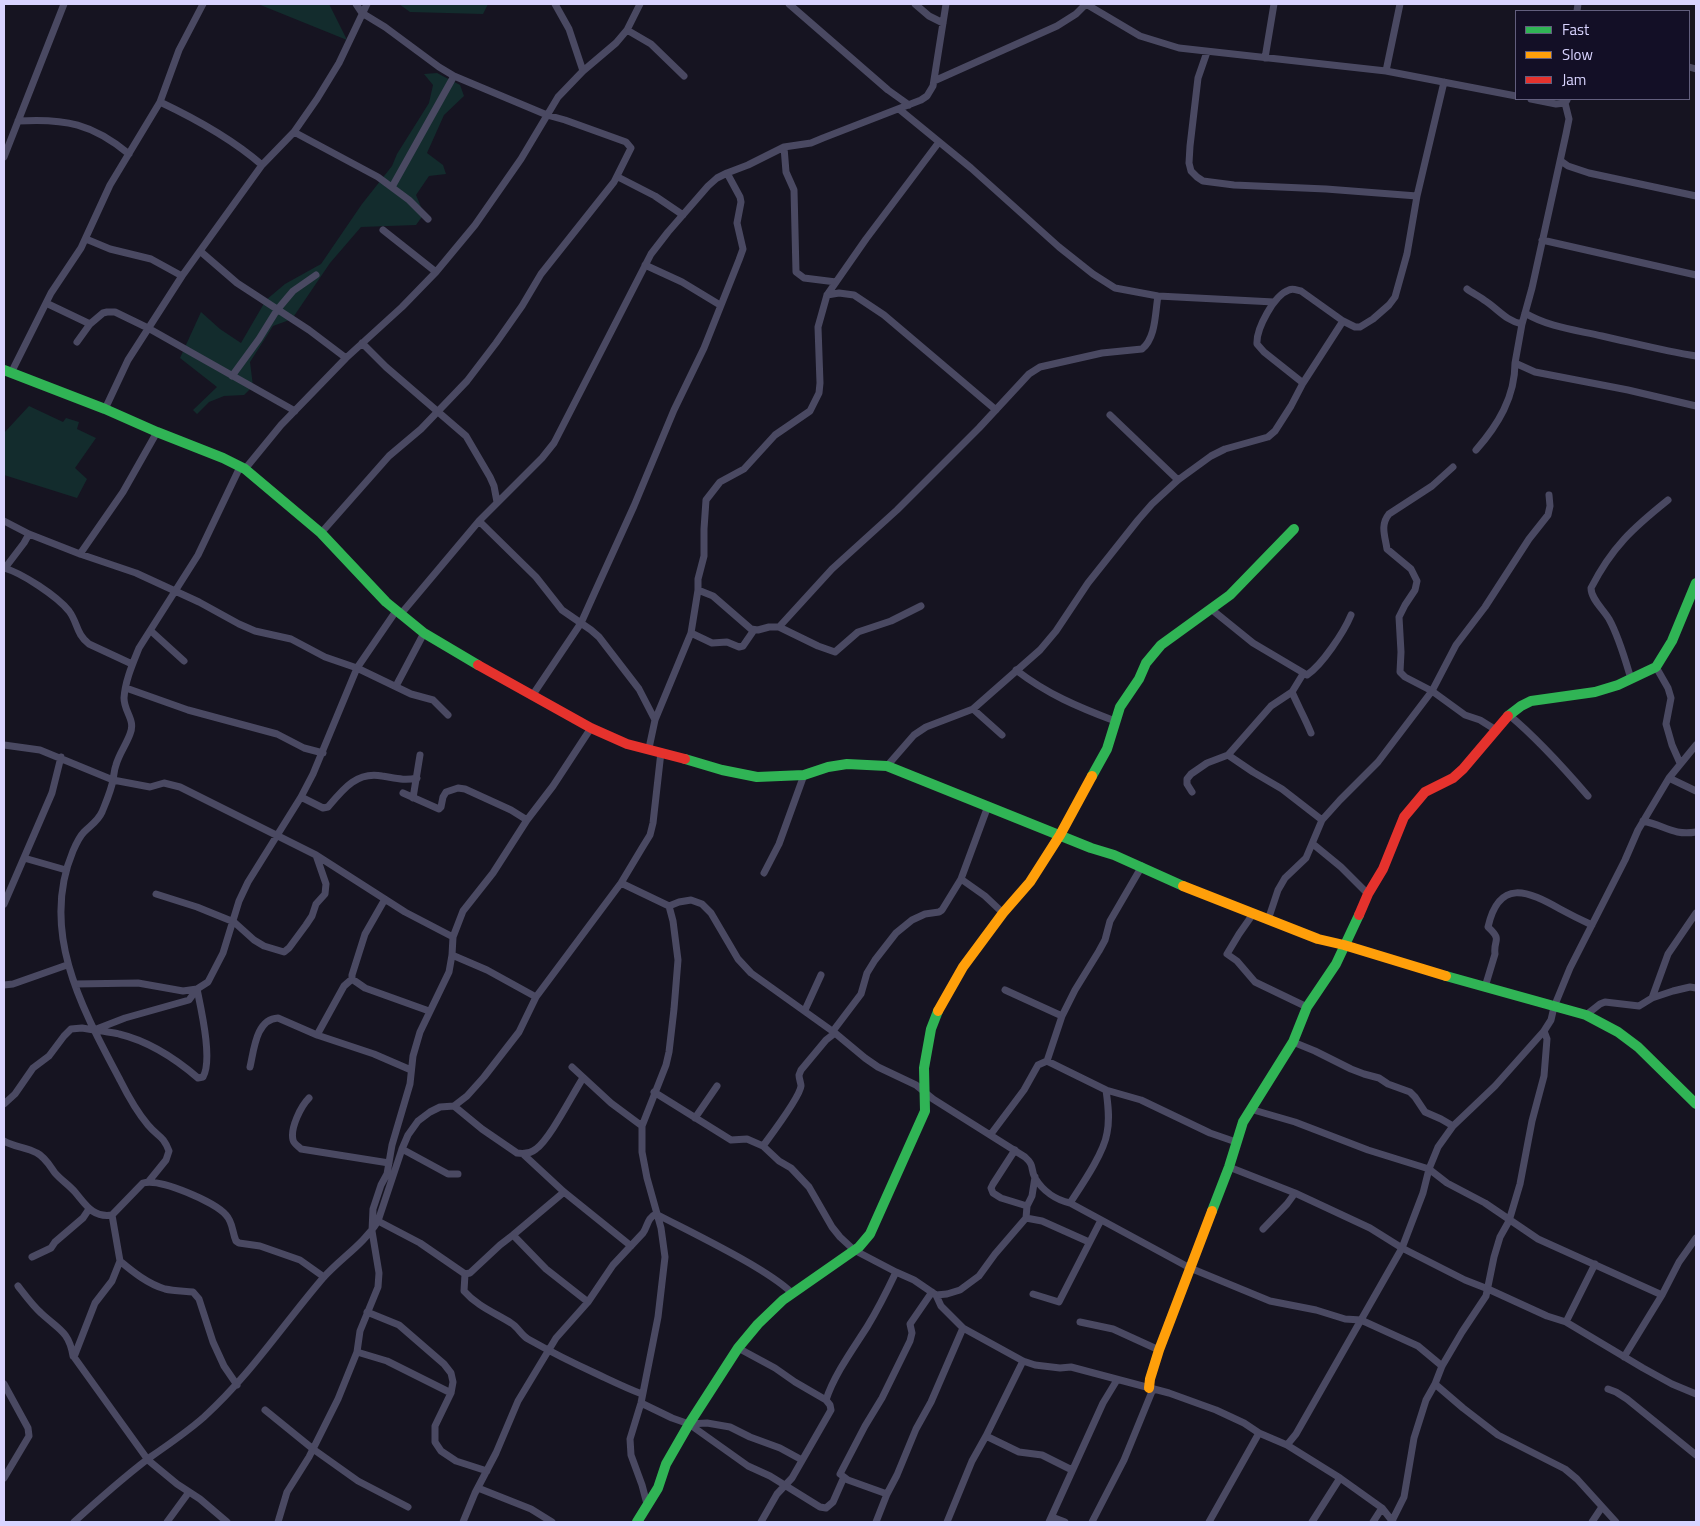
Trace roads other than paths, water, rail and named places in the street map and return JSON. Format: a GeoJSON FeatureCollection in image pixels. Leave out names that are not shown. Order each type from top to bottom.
{"type":"FeatureCollection","features":[{"type":"Feature","properties":{"kind":"street"},"geometry":{"type":"LineString","coordinates":[[4,157],[64,4]]}},
{"type":"Feature","properties":{"kind":"street"},"geometry":{"type":"LineString","coordinates":[[203,4],[179,50],[160,102],[103,198],[81,248],[55,285],[7,372],[105,409],[223,458],[242,468],[320,533],[398,613],[424,633],[532,696],[592,728],[627,744],[649,748],[722,770],[767,778],[804,775],[828,767],[847,764],[887,766],[1060,836],[1142,866],[1186,887],[1318,939],[1586,1015],[1618,1032],[1638,1047],[1696,1104]]}},
{"type":"Feature","properties":{"kind":"street"},"geometry":{"type":"LineString","coordinates":[[320,533],[389,456],[421,429],[467,381],[496,344],[541,274],[618,177],[632,148],[629,144],[547,115],[454,76],[362,13],[356,4]]}},
{"type":"Feature","properties":{"kind":"street"},"geometry":{"type":"LineString","coordinates":[[105,409],[128,360],[182,276],[262,164],[294,132],[328,82],[367,4]]}},
{"type":"Feature","properties":{"kind":"street"},"geometry":{"type":"LineString","coordinates":[[555,4],[568,29],[583,71]]}},
{"type":"Feature","properties":{"kind":"street"},"geometry":{"type":"LineString","coordinates":[[149,1181],[166,1160],[170,1151],[165,1139],[150,1127],[140,1114],[124,1088],[94,1030],[67,965],[61,915],[66,870],[78,840],[99,818],[113,780],[115,767],[131,732],[132,718],[127,712],[124,700],[132,664],[139,648],[198,554],[242,468],[346,358],[402,307],[436,272],[475,225],[521,159],[558,97],[583,71],[616,43],[627,30],[640,4]]}},
{"type":"Feature","properties":{"kind":"street"},"geometry":{"type":"LineString","coordinates":[[789,4],[888,90],[909,105]]}},
{"type":"Feature","properties":{"kind":"street"},"geometry":{"type":"LineString","coordinates":[[916,4],[929,16],[943,23]]}},
{"type":"Feature","properties":{"kind":"street"},"geometry":{"type":"LineString","coordinates":[[94,1030],[125,1018],[189,1000],[197,989],[208,982],[224,953],[242,894],[301,797],[323,753],[356,668],[398,613],[479,521],[542,458],[554,443],[651,254],[683,215],[708,186],[717,178],[727,173],[784,147],[817,140],[928,96],[934,81],[946,4]]}},
{"type":"Feature","properties":{"kind":"street"},"geometry":{"type":"LineString","coordinates":[[934,81],[1057,26],[1076,14],[1086,4],[1140,36],[1178,48],[1386,71],[1515,96]]}},
{"type":"Feature","properties":{"kind":"street"},"geometry":{"type":"LineString","coordinates":[[1265,58],[1274,4]]}},
{"type":"Feature","properties":{"kind":"street"},"geometry":{"type":"LineString","coordinates":[[1386,71],[1400,4]]}},
{"type":"Feature","properties":{"kind":"street"},"geometry":{"type":"LineString","coordinates":[[627,30],[651,44],[684,76]]}},
{"type":"Feature","properties":{"kind":"street"},"geometry":{"type":"LineString","coordinates":[[1207,52],[1198,78],[1190,146],[1189,163],[1191,171],[1197,177],[1203,181],[1234,185],[1326,189],[1417,196]]}},
{"type":"Feature","properties":{"kind":"street"},"geometry":{"type":"LineString","coordinates":[[392,187],[454,76]]}},
{"type":"Feature","properties":{"kind":"street"},"geometry":{"type":"LineString","coordinates":[[1303,382],[1264,352],[1257,344],[1257,334],[1274,302],[1287,290],[1301,291],[1343,321],[1360,327],[1384,310],[1395,297],[1407,254],[1417,196],[1444,82]]}},
{"type":"Feature","properties":{"kind":"street"},"geometry":{"type":"LineString","coordinates":[[1476,450],[1495,426],[1513,389],[1515,363],[1522,324],[1561,161],[1569,119],[1567,101],[1556,104],[1537,100]]}},
{"type":"Feature","properties":{"kind":"street"},"geometry":{"type":"LineString","coordinates":[[160,102],[218,132],[244,149],[262,164]]}},
{"type":"Feature","properties":{"kind":"street"},"geometry":{"type":"LineString","coordinates":[[899,109],[1023,213],[1059,247],[1100,279],[1115,288],[1158,296],[1274,302]]}},
{"type":"Feature","properties":{"kind":"street"},"geometry":{"type":"LineString","coordinates":[[18,121],[54,121],[86,127],[110,140],[128,154]]}},
{"type":"Feature","properties":{"kind":"street"},"geometry":{"type":"LineString","coordinates":[[294,132],[362,167],[409,200],[428,219]]}},
{"type":"Feature","properties":{"kind":"street"},"geometry":{"type":"LineString","coordinates":[[649,748],[655,720],[691,633],[699,573],[704,556],[706,500],[720,482],[744,468],[776,435],[810,410],[818,398],[820,383],[818,327],[828,295],[939,142]]}},
{"type":"Feature","properties":{"kind":"street"},"geometry":{"type":"LineString","coordinates":[[784,147],[786,172],[794,190],[796,272],[804,278],[836,282]]}},
{"type":"Feature","properties":{"kind":"street"},"geometry":{"type":"LineString","coordinates":[[1561,161],[1568,166],[1589,173],[1696,196]]}},
{"type":"Feature","properties":{"kind":"street"},"geometry":{"type":"LineString","coordinates":[[532,696],[581,623],[634,506],[674,410],[704,348],[742,249],[737,223],[741,202],[727,173]]}},
{"type":"Feature","properties":{"kind":"street"},"geometry":{"type":"LineString","coordinates":[[618,177],[655,196],[683,215]]}},
{"type":"Feature","properties":{"kind":"street"},"geometry":{"type":"LineString","coordinates":[[383,230],[436,272]]}},
{"type":"Feature","properties":{"kind":"street"},"geometry":{"type":"LineString","coordinates":[[86,239],[110,250],[151,259],[182,276]]}},
{"type":"Feature","properties":{"kind":"street"},"geometry":{"type":"LineString","coordinates":[[1542,240],[1696,275]]}},
{"type":"Feature","properties":{"kind":"street"},"geometry":{"type":"LineString","coordinates":[[200,251],[236,283],[314,333],[346,358]]}},
{"type":"Feature","properties":{"kind":"street"},"geometry":{"type":"LineString","coordinates":[[645,265],[682,282],[720,305]]}},
{"type":"Feature","properties":{"kind":"street"},"geometry":{"type":"LineString","coordinates":[[232,376],[293,290],[316,275]]}},
{"type":"Feature","properties":{"kind":"street"},"geometry":{"type":"LineString","coordinates":[[1466,289],[1485,300],[1506,317],[1522,324]]}},
{"type":"Feature","properties":{"kind":"street"},"geometry":{"type":"LineString","coordinates":[[828,295],[839,293],[854,295],[884,315],[996,410]]}},
{"type":"Feature","properties":{"kind":"street"},"geometry":{"type":"LineString","coordinates":[[780,627],[832,569],[897,510],[979,428],[1020,382],[1040,367],[1102,353],[1142,349],[1149,342],[1152,335],[1158,296]]}},
{"type":"Feature","properties":{"kind":"street"},"geometry":{"type":"LineString","coordinates":[[46,303],[90,324]]}},
{"type":"Feature","properties":{"kind":"street"},"geometry":{"type":"LineString","coordinates":[[77,342],[97,317],[106,312],[115,312],[148,328],[295,412]]}},
{"type":"Feature","properties":{"kind":"street"},"geometry":{"type":"LineString","coordinates":[[1525,313],[1537,320],[1572,330],[1696,356]]}},
{"type":"Feature","properties":{"kind":"street"},"geometry":{"type":"LineString","coordinates":[[887,766],[914,735],[926,727],[973,709],[1048,641],[1088,583],[1122,540],[1152,504],[1178,480],[1211,456],[1225,449],[1268,437],[1281,423],[1303,382],[1343,321]]}},
{"type":"Feature","properties":{"kind":"street"},"geometry":{"type":"LineString","coordinates":[[362,343],[386,367],[461,430],[490,477],[497,502]]}},
{"type":"Feature","properties":{"kind":"street"},"geometry":{"type":"LineString","coordinates":[[1515,363],[1535,372],[1628,390],[1696,406]]}},
{"type":"Feature","properties":{"kind":"street"},"geometry":{"type":"LineString","coordinates":[[1110,415],[1178,480]]}},
{"type":"Feature","properties":{"kind":"street"},"geometry":{"type":"LineString","coordinates":[[80,554],[123,492],[157,432]]}},
{"type":"Feature","properties":{"kind":"street"},"geometry":{"type":"LineString","coordinates":[[1453,467],[1432,486],[1389,514],[1383,525],[1387,549],[1411,569],[1417,581],[1415,590],[1399,617],[1400,672],[1405,677],[1432,691],[1465,715],[1480,720],[1496,730]]}},
{"type":"Feature","properties":{"kind":"street"},"geometry":{"type":"LineString","coordinates":[[1268,920],[1278,890],[1285,878],[1298,868],[1306,858],[1322,820],[1378,762],[1432,691],[1456,645],[1485,608],[1529,539],[1548,515],[1550,506],[1549,495]]}},
{"type":"Feature","properties":{"kind":"street"},"geometry":{"type":"LineString","coordinates":[[1631,679],[1613,628],[1594,599],[1591,588],[1621,541],[1637,525],[1668,500]]}},
{"type":"Feature","properties":{"kind":"street"},"geometry":{"type":"LineString","coordinates":[[479,521],[536,577],[562,610],[599,638],[646,701],[655,720]]}},
{"type":"Feature","properties":{"kind":"street"},"geometry":{"type":"LineString","coordinates":[[4,522],[80,554],[136,573],[199,602],[239,624],[256,631],[291,640],[325,658],[356,668],[411,694],[433,700],[448,715]]}},
{"type":"Feature","properties":{"kind":"street"},"geometry":{"type":"LineString","coordinates":[[637,1522],[658,1488],[666,1464],[689,1424],[738,1348],[771,1310],[859,1247],[870,1234],[925,1111],[924,1068],[931,1029],[942,1003],[954,982],[1003,913],[1030,882],[1060,836],[1107,749],[1120,708],[1139,679],[1146,663],[1157,649],[1230,595],[1294,529]]}},
{"type":"Feature","properties":{"kind":"street"},"geometry":{"type":"LineString","coordinates":[[29,534],[4,568],[26,577],[64,606],[70,612],[83,640],[132,664]]}},
{"type":"Feature","properties":{"kind":"street"},"geometry":{"type":"LineString","coordinates":[[1092,1522],[1124,1460],[1151,1389],[1150,1379],[1159,1350],[1229,1167],[1243,1122],[1293,1042],[1307,1008],[1336,964],[1368,894],[1383,870],[1404,817],[1425,792],[1453,778],[1463,769],[1514,710],[1531,701],[1562,695],[1595,692],[1631,679],[1656,667],[1672,641],[1696,583]]}},
{"type":"Feature","properties":{"kind":"street"},"geometry":{"type":"LineString","coordinates":[[698,590],[713,596],[746,626],[754,630],[780,627],[818,646],[835,652],[858,632],[891,621],[921,606]]}},
{"type":"Feature","properties":{"kind":"street"},"geometry":{"type":"LineString","coordinates":[[1211,609],[1253,643],[1307,675],[1313,671],[1346,627],[1351,615]]}},
{"type":"Feature","properties":{"kind":"street"},"geometry":{"type":"LineString","coordinates":[[691,633],[712,643],[727,642],[739,647],[743,646],[754,630]]}},
{"type":"Feature","properties":{"kind":"street"},"geometry":{"type":"LineString","coordinates":[[151,631],[184,661]]}},
{"type":"Feature","properties":{"kind":"street"},"geometry":{"type":"LineString","coordinates":[[396,686],[424,633]]}},
{"type":"Feature","properties":{"kind":"street"},"geometry":{"type":"LineString","coordinates":[[1656,667],[1668,688],[1670,698],[1666,724],[1680,763]]}},
{"type":"Feature","properties":{"kind":"street"},"geometry":{"type":"LineString","coordinates":[[1016,670],[1043,690],[1115,721]]}},
{"type":"Feature","properties":{"kind":"street"},"geometry":{"type":"LineString","coordinates":[[1192,792],[1187,784],[1187,779],[1191,774],[1207,763],[1228,755],[1271,706],[1292,692],[1303,674]]}},
{"type":"Feature","properties":{"kind":"street"},"geometry":{"type":"LineString","coordinates":[[126,688],[188,710],[277,734],[304,748],[323,753]]}},
{"type":"Feature","properties":{"kind":"street"},"geometry":{"type":"LineString","coordinates":[[1292,692],[1311,732]]}},
{"type":"Feature","properties":{"kind":"street"},"geometry":{"type":"LineString","coordinates":[[973,709],[1002,735]]}},
{"type":"Feature","properties":{"kind":"street"},"geometry":{"type":"LineString","coordinates":[[1509,715],[1555,758],[1588,796]]}},
{"type":"Feature","properties":{"kind":"street"},"geometry":{"type":"LineString","coordinates":[[278,1522],[287,1492],[313,1449],[338,1399],[357,1352],[360,1332],[378,1287],[379,1274],[372,1231],[375,1200],[387,1174],[392,1145],[410,1084],[411,1070],[420,1032],[449,972],[453,937],[463,911],[493,873],[527,820],[553,786],[592,728]]}},
{"type":"Feature","properties":{"kind":"street"},"geometry":{"type":"LineString","coordinates":[[4,744],[40,750],[61,757],[113,780],[150,787],[164,783],[180,786],[316,855],[405,912],[453,937]]}},
{"type":"Feature","properties":{"kind":"street"},"geometry":{"type":"LineString","coordinates":[[1287,1445],[1296,1434],[1402,1248],[1423,1194],[1429,1170],[1438,1147],[1452,1126],[1495,1086],[1551,1020],[1554,1007],[1570,968],[1643,822],[1669,778],[1696,745]]}},
{"type":"Feature","properties":{"kind":"street"},"geometry":{"type":"LineString","coordinates":[[79,1520],[148,1460],[204,1418],[257,1362],[324,1277],[363,1242],[372,1231],[378,1221],[408,1135],[418,1121],[440,1107],[454,1106],[467,1096],[484,1077],[519,1032],[536,997],[621,883],[650,835],[661,752]]}},
{"type":"Feature","properties":{"kind":"street"},"geometry":{"type":"LineString","coordinates":[[413,798],[420,755]]}},
{"type":"Feature","properties":{"kind":"street"},"geometry":{"type":"LineString","coordinates":[[1228,755],[1282,789],[1322,820]]}},
{"type":"Feature","properties":{"kind":"street"},"geometry":{"type":"LineString","coordinates":[[4,904],[52,793],[61,757]]}},
{"type":"Feature","properties":{"kind":"street"},"geometry":{"type":"LineString","coordinates":[[301,797],[323,808],[328,806],[350,782],[360,777],[374,775],[399,780],[417,778]]}},
{"type":"Feature","properties":{"kind":"street"},"geometry":{"type":"LineString","coordinates":[[764,873],[779,844],[804,775]]}},
{"type":"Feature","properties":{"kind":"street"},"geometry":{"type":"LineString","coordinates":[[1669,778],[1696,791]]}},
{"type":"Feature","properties":{"kind":"street"},"geometry":{"type":"LineString","coordinates":[[403,793],[439,809],[446,792],[458,788],[465,789],[511,810],[527,820]]}},
{"type":"Feature","properties":{"kind":"street"},"geometry":{"type":"LineString","coordinates":[[763,1146],[789,1109],[802,1085],[799,1075],[802,1070],[834,1032],[861,994],[867,973],[874,960],[896,933],[912,920],[925,914],[942,910],[961,879],[988,806]]}},
{"type":"Feature","properties":{"kind":"street"},"geometry":{"type":"LineString","coordinates":[[1643,822],[1656,824],[1665,830],[1684,834],[1696,832]]}},
{"type":"Feature","properties":{"kind":"street"},"geometry":{"type":"LineString","coordinates":[[1313,844],[1341,867],[1368,894]]}},
{"type":"Feature","properties":{"kind":"street"},"geometry":{"type":"LineString","coordinates":[[156,894],[197,907],[234,922],[254,940],[264,946],[284,952],[312,916],[316,904],[325,894],[326,884],[316,855]]}},
{"type":"Feature","properties":{"kind":"street"},"geometry":{"type":"LineString","coordinates":[[24,858],[66,870]]}},
{"type":"Feature","properties":{"kind":"street"},"geometry":{"type":"LineString","coordinates":[[991,1134],[1024,1090],[1038,1065],[1047,1061],[1062,1016],[1105,940],[1110,921],[1142,866]]}},
{"type":"Feature","properties":{"kind":"street"},"geometry":{"type":"LineString","coordinates":[[961,879],[985,896],[1003,913]]}},
{"type":"Feature","properties":{"kind":"street"},"geometry":{"type":"LineString","coordinates":[[621,883],[668,906],[673,921],[678,960],[669,1052],[642,1126],[642,1152],[661,1228],[664,1257],[658,1318],[642,1394],[642,1403],[630,1439],[631,1455],[647,1504]]}},
{"type":"Feature","properties":{"kind":"street"},"geometry":{"type":"LineString","coordinates":[[1485,987],[1497,942],[1494,933],[1488,927],[1499,903],[1507,895],[1515,892],[1534,895],[1592,925]]}},
{"type":"Feature","properties":{"kind":"street"},"geometry":{"type":"LineString","coordinates":[[317,1035],[344,986],[352,979],[365,934],[386,899]]}},
{"type":"Feature","properties":{"kind":"street"},"geometry":{"type":"LineString","coordinates":[[668,906],[691,900],[702,904],[711,913],[738,958],[751,973],[805,1010],[865,1058],[916,1085],[1031,1162],[1034,1177],[1032,1196],[1026,1218],[979,1276],[960,1290],[947,1294],[934,1294]]}},
{"type":"Feature","properties":{"kind":"street"},"geometry":{"type":"LineString","coordinates":[[1253,914],[1227,954],[1237,961],[1255,982],[1307,1008]]}},
{"type":"Feature","properties":{"kind":"street"},"geometry":{"type":"LineString","coordinates":[[1652,998],[1668,954],[1696,915]]}},
{"type":"Feature","properties":{"kind":"street"},"geometry":{"type":"LineString","coordinates":[[452,955],[487,970],[536,997]]}},
{"type":"Feature","properties":{"kind":"street"},"geometry":{"type":"LineString","coordinates":[[4,985],[67,965]]}},
{"type":"Feature","properties":{"kind":"street"},"geometry":{"type":"LineString","coordinates":[[805,1010],[821,975]]}},
{"type":"Feature","properties":{"kind":"street"},"geometry":{"type":"LineString","coordinates":[[352,979],[365,988],[429,1011]]}},
{"type":"Feature","properties":{"kind":"street"},"geometry":{"type":"LineString","coordinates":[[75,984],[138,983],[173,990],[197,989]]}},
{"type":"Feature","properties":{"kind":"street"},"geometry":{"type":"LineString","coordinates":[[1586,1015],[1605,1002],[1639,1006],[1652,998],[1683,988],[1696,988]]}},
{"type":"Feature","properties":{"kind":"street"},"geometry":{"type":"LineString","coordinates":[[4,1104],[15,1094],[33,1068],[49,1056],[71,1029],[82,1028],[118,1034],[140,1041],[184,1067],[198,1078],[203,1077],[208,1065],[207,1050],[197,989]]}},
{"type":"Feature","properties":{"kind":"street"},"geometry":{"type":"LineString","coordinates":[[1005,990],[1062,1016]]}},
{"type":"Feature","properties":{"kind":"street"},"geometry":{"type":"LineString","coordinates":[[250,1067],[261,1028],[272,1018],[278,1018],[317,1035],[374,1054],[411,1070]]}},
{"type":"Feature","properties":{"kind":"street"},"geometry":{"type":"LineString","coordinates":[[654,1092],[731,1140],[747,1139],[763,1146],[778,1161],[791,1168],[809,1187],[832,1227],[854,1250],[914,1280],[934,1294],[941,1306],[963,1328],[1022,1361],[1049,1367],[1071,1367],[1169,1393],[1216,1410],[1244,1423],[1259,1433],[1287,1445],[1340,1478],[1382,1508],[1393,1521],[1404,1497],[1414,1438],[1426,1400],[1442,1366],[1486,1296],[1500,1237],[1509,1221],[1520,1184],[1532,1121],[1544,1076],[1547,1039],[1544,1030]]}},
{"type":"Feature","properties":{"kind":"street"},"geometry":{"type":"LineString","coordinates":[[1293,1042],[1351,1069],[1379,1078],[1388,1084],[1410,1092],[1424,1112],[1452,1126]]}},
{"type":"Feature","properties":{"kind":"street"},"geometry":{"type":"LineString","coordinates":[[1047,1061],[1106,1090],[1141,1100],[1210,1133],[1236,1142]]}},
{"type":"Feature","properties":{"kind":"street"},"geometry":{"type":"LineString","coordinates":[[572,1068],[610,1103],[642,1126]]}},
{"type":"Feature","properties":{"kind":"street"},"geometry":{"type":"LineString","coordinates":[[454,1106],[482,1129],[517,1153],[530,1153],[541,1144],[583,1078]]}},
{"type":"Feature","properties":{"kind":"street"},"geometry":{"type":"LineString","coordinates":[[695,1118],[717,1086]]}},
{"type":"Feature","properties":{"kind":"street"},"geometry":{"type":"LineString","coordinates":[[1070,1203],[1086,1180],[1107,1135],[1109,1110],[1106,1090]]}},
{"type":"Feature","properties":{"kind":"street"},"geometry":{"type":"LineString","coordinates":[[309,1098],[303,1104],[294,1129],[293,1139],[295,1145],[301,1149],[389,1163]]}},
{"type":"Feature","properties":{"kind":"street"},"geometry":{"type":"LineString","coordinates":[[1250,1109],[1295,1122],[1368,1150],[1429,1170],[1446,1183],[1485,1203],[1538,1239],[1662,1295]]}},
{"type":"Feature","properties":{"kind":"street"},"geometry":{"type":"LineString","coordinates":[[4,1141],[12,1146],[37,1153],[76,1192],[89,1209],[96,1214],[112,1215],[143,1183],[149,1181],[177,1188],[222,1211],[228,1217],[238,1243],[260,1246],[300,1260],[324,1277]]}},
{"type":"Feature","properties":{"kind":"street"},"geometry":{"type":"LineString","coordinates":[[402,1149],[448,1174],[458,1174]]}},
{"type":"Feature","properties":{"kind":"street"},"geometry":{"type":"LineString","coordinates":[[1015,1150],[991,1188],[993,1193],[1002,1198],[1028,1206]]}},
{"type":"Feature","properties":{"kind":"street"},"geometry":{"type":"LineString","coordinates":[[523,1154],[564,1192],[631,1246]]}},
{"type":"Feature","properties":{"kind":"street"},"geometry":{"type":"LineString","coordinates":[[1229,1167],[1295,1193],[1370,1228],[1402,1248],[1465,1280],[1547,1316],[1566,1322],[1672,1384],[1696,1394]]}},
{"type":"Feature","properties":{"kind":"street"},"geometry":{"type":"LineString","coordinates":[[1034,1177],[1050,1195],[1070,1203],[1190,1268],[1270,1300],[1316,1310],[1345,1319],[1361,1320],[1418,1346],[1442,1366]]}},
{"type":"Feature","properties":{"kind":"street"},"geometry":{"type":"LineString","coordinates":[[465,1274],[470,1273],[500,1245],[564,1192]]}},
{"type":"Feature","properties":{"kind":"street"},"geometry":{"type":"LineString","coordinates":[[1263,1229],[1295,1193]]}},
{"type":"Feature","properties":{"kind":"street"},"geometry":{"type":"LineString","coordinates":[[32,1257],[51,1248],[83,1218],[89,1209]]}},
{"type":"Feature","properties":{"kind":"street"},"geometry":{"type":"LineString","coordinates":[[463,1522],[496,1454],[518,1401],[556,1338],[588,1302],[613,1265],[646,1228],[648,1220],[656,1214]]}},
{"type":"Feature","properties":{"kind":"street"},"geometry":{"type":"LineString","coordinates":[[656,1214],[705,1238],[774,1278],[793,1294]]}},
{"type":"Feature","properties":{"kind":"street"},"geometry":{"type":"LineString","coordinates":[[74,1357],[95,1303],[112,1281],[120,1261],[112,1215]]}},
{"type":"Feature","properties":{"kind":"street"},"geometry":{"type":"LineString","coordinates":[[1026,1218],[1042,1222],[1089,1242]]}},
{"type":"Feature","properties":{"kind":"street"},"geometry":{"type":"LineString","coordinates":[[1033,1294],[1059,1302],[1101,1220]]}},
{"type":"Feature","properties":{"kind":"street"},"geometry":{"type":"LineString","coordinates":[[378,1221],[420,1243],[465,1274]]}},
{"type":"Feature","properties":{"kind":"street"},"geometry":{"type":"LineString","coordinates":[[513,1235],[546,1269],[588,1302]]}},
{"type":"Feature","properties":{"kind":"street"},"geometry":{"type":"LineString","coordinates":[[1624,1357],[1662,1295],[1679,1262],[1696,1238]]}},
{"type":"Feature","properties":{"kind":"street"},"geometry":{"type":"LineString","coordinates":[[120,1261],[156,1286],[168,1290],[193,1292],[196,1294],[213,1342],[224,1366],[237,1385]]}},
{"type":"Feature","properties":{"kind":"street"},"geometry":{"type":"LineString","coordinates":[[1566,1322],[1595,1264]]}},
{"type":"Feature","properties":{"kind":"street"},"geometry":{"type":"LineString","coordinates":[[826,1400],[830,1388],[880,1304],[896,1272]]}},
{"type":"Feature","properties":{"kind":"street"},"geometry":{"type":"LineString","coordinates":[[465,1274],[464,1291],[470,1298],[490,1312],[514,1324],[528,1338],[570,1362],[642,1394]]}},
{"type":"Feature","properties":{"kind":"street"},"geometry":{"type":"LineString","coordinates":[[18,1286],[41,1313],[65,1332],[71,1344],[74,1357],[148,1460],[227,1522]]}},
{"type":"Feature","properties":{"kind":"street"},"geometry":{"type":"LineString","coordinates":[[887,1494],[840,1474],[882,1398],[910,1341],[912,1333],[910,1324],[934,1294]]}},
{"type":"Feature","properties":{"kind":"street"},"geometry":{"type":"LineString","coordinates":[[367,1312],[399,1325],[444,1364],[451,1373],[453,1382],[451,1392],[435,1426],[435,1442],[441,1451],[456,1461],[487,1471]]}},
{"type":"Feature","properties":{"kind":"street"},"geometry":{"type":"LineString","coordinates":[[1080,1322],[1113,1329],[1159,1350]]}},
{"type":"Feature","properties":{"kind":"street"},"geometry":{"type":"LineString","coordinates":[[876,1522],[916,1429],[931,1402],[963,1328]]}},
{"type":"Feature","properties":{"kind":"street"},"geometry":{"type":"LineString","coordinates":[[738,1348],[775,1368],[803,1388],[826,1400],[831,1410],[792,1478],[776,1494],[761,1522]]}},
{"type":"Feature","properties":{"kind":"street"},"geometry":{"type":"LineString","coordinates":[[357,1352],[386,1361],[451,1392]]}},
{"type":"Feature","properties":{"kind":"street"},"geometry":{"type":"LineString","coordinates":[[947,1522],[972,1460],[986,1436],[1022,1361]]}},
{"type":"Feature","properties":{"kind":"street"},"geometry":{"type":"LineString","coordinates":[[1065,1522],[1050,1520],[1103,1403],[1116,1380]]}},
{"type":"Feature","properties":{"kind":"street"},"geometry":{"type":"LineString","coordinates":[[4,1384],[28,1428],[29,1436],[4,1478]]}},
{"type":"Feature","properties":{"kind":"street"},"geometry":{"type":"LineString","coordinates":[[1435,1384],[1462,1408],[1498,1435],[1565,1469],[1577,1479],[1616,1522]]}},
{"type":"Feature","properties":{"kind":"street"},"geometry":{"type":"LineString","coordinates":[[1608,1389],[1628,1399],[1696,1455]]}},
{"type":"Feature","properties":{"kind":"street"},"geometry":{"type":"LineString","coordinates":[[642,1403],[689,1424],[748,1466],[785,1485],[820,1507],[826,1508],[833,1502],[844,1477]]}},
{"type":"Feature","properties":{"kind":"street"},"geometry":{"type":"LineString","coordinates":[[265,1410],[313,1449],[358,1481],[408,1507]]}},
{"type":"Feature","properties":{"kind":"street"},"geometry":{"type":"LineString","coordinates":[[689,1424],[707,1423],[730,1427],[780,1448],[802,1460]]}},
{"type":"Feature","properties":{"kind":"street"},"geometry":{"type":"LineString","coordinates":[[1210,1522],[1259,1433]]}},
{"type":"Feature","properties":{"kind":"street"},"geometry":{"type":"LineString","coordinates":[[986,1436],[1019,1452],[1042,1455],[1072,1470]]}},
{"type":"Feature","properties":{"kind":"street"},"geometry":{"type":"LineString","coordinates":[[1312,1522],[1340,1478]]}},
{"type":"Feature","properties":{"kind":"street"},"geometry":{"type":"LineString","coordinates":[[478,1488],[532,1509],[552,1522]]}},
{"type":"Feature","properties":{"kind":"street"},"geometry":{"type":"LineString","coordinates":[[167,1522],[189,1492]]}},
{"type":"Feature","properties":{"kind":"street"},"geometry":{"type":"LineString","coordinates":[[1592,1522],[1602,1507]]}},
{"type":"Feature","properties":{"kind":"street"},"geometry":{"type":"LineString","coordinates":[[1373,1522],[1382,1508]]}}]}
